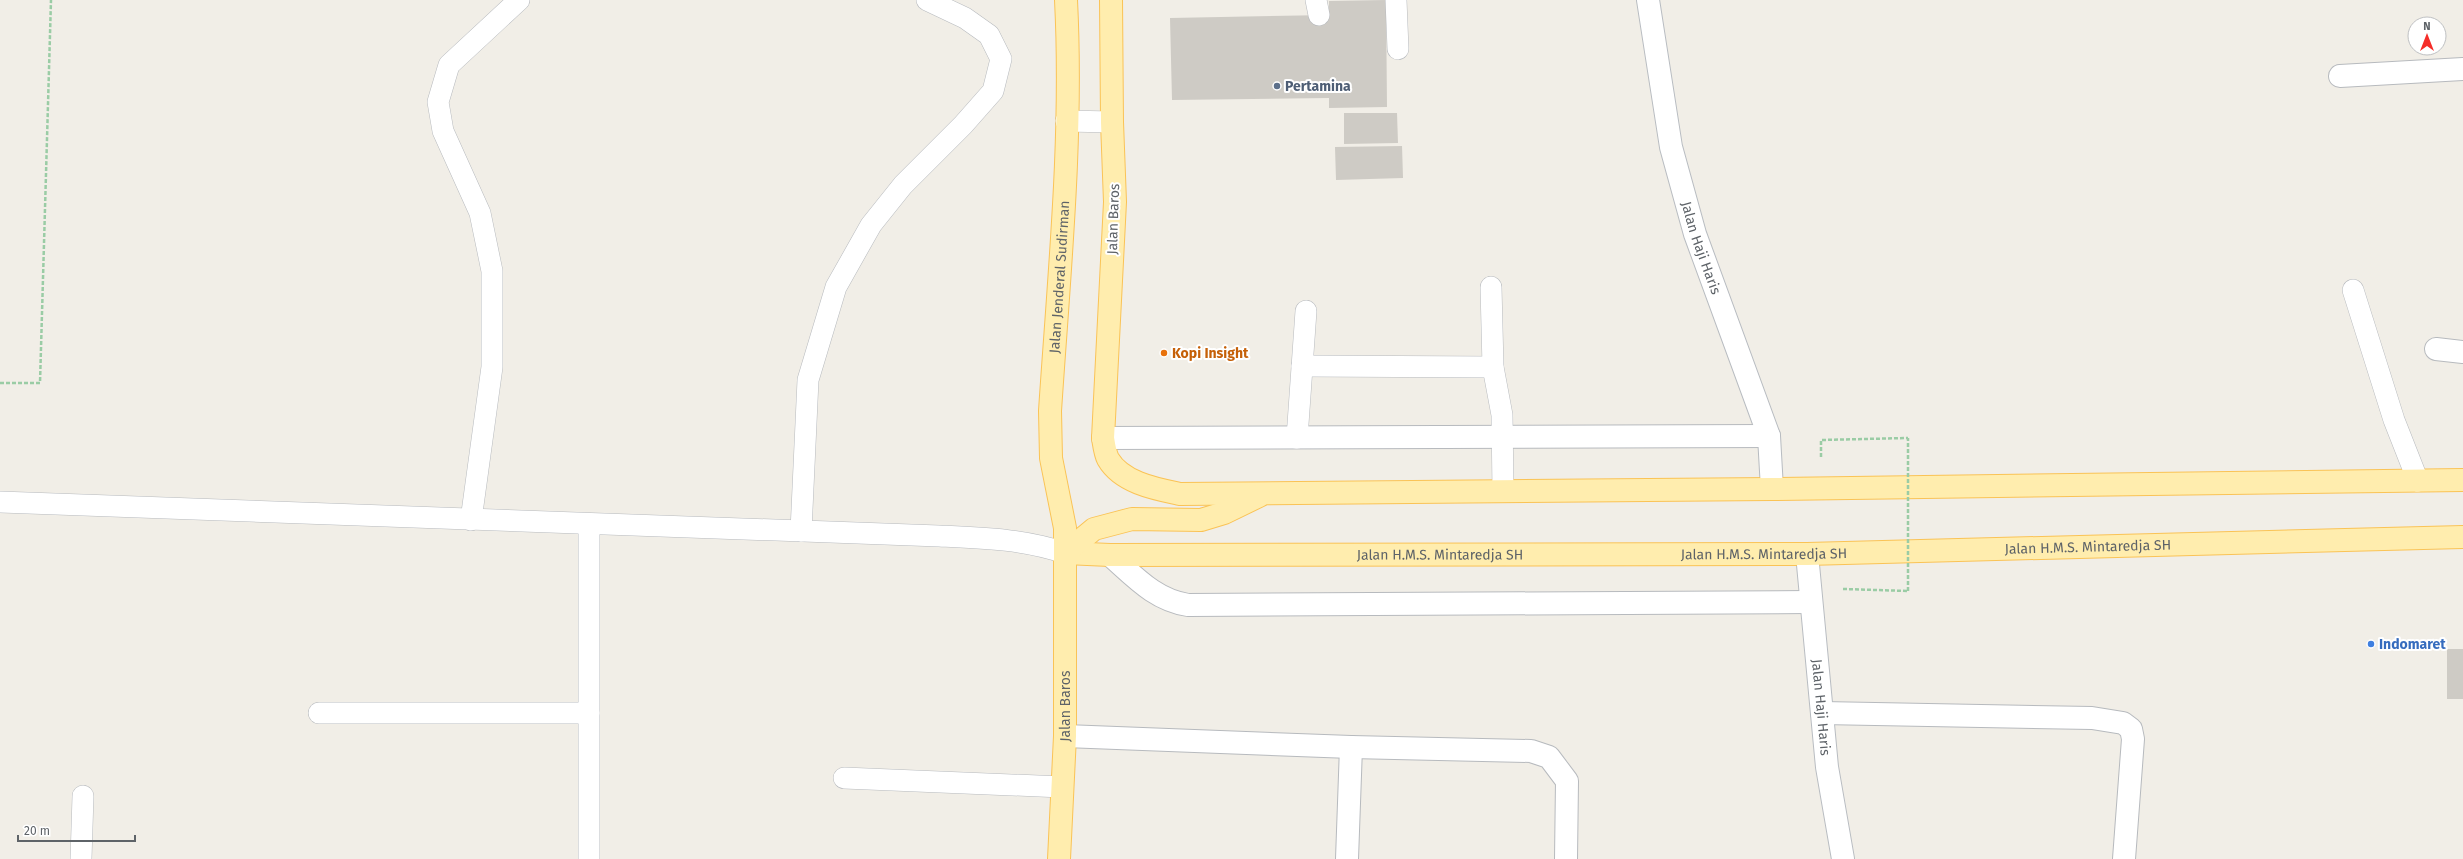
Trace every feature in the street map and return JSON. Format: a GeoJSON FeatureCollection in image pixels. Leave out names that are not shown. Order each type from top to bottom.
{"type":"FeatureCollection","features":[{"type":"Feature","properties":{"kind":"main road","name":"Jalan Jenderal Sudirman"},"geometry":{"type":"LineString","coordinates":[[1065,553],[1064,528],[1051,458],[1050,411],[1066,121],[1068,44],[1066,0]]}},
{"type":"Feature","properties":{"kind":"main road","name":"Jalan Baros"},"geometry":{"type":"LineString","coordinates":[[1102,438],[1115,202],[1112,122],[1111,0]]}},
{"type":"Feature","properties":{"kind":"main road"},"geometry":{"type":"LineString","coordinates":[[1102,438],[1108,459],[1120,471],[1134,481],[1156,489],[1180,494],[1772,489],[2463,480]]}},
{"type":"Feature","properties":{"kind":"main road"},"geometry":{"type":"LineString","coordinates":[[1065,553],[1094,529],[1132,519],[1200,520],[1224,512],[1269,493]]}},
{"type":"Feature","properties":{"kind":"main road","name":"Jalan H.M.S. Mintaredja SH"},"geometry":{"type":"LineString","coordinates":[[1065,553],[1110,555],[1807,554],[2463,537]]}},
{"type":"Feature","properties":{"kind":"main road","name":"Jalan Baros"},"geometry":{"type":"LineString","coordinates":[[1060,859],[1064,736],[1065,553]]}},
{"type":"Feature","properties":{"kind":"street","name":"Jalan Haji Haris"},"geometry":{"type":"LineString","coordinates":[[1648,0],[1670,147],[1695,234],[1768,436],[1772,489]]}},
{"type":"Feature","properties":{"kind":"street"},"geometry":{"type":"LineString","coordinates":[[2340,76],[2463,69]]}},
{"type":"Feature","properties":{"kind":"street"},"geometry":{"type":"LineString","coordinates":[[2436,349],[2463,352]]}},
{"type":"Feature","properties":{"kind":"street"},"geometry":{"type":"LineString","coordinates":[[1102,438],[1502,438],[1768,436]]}},
{"type":"Feature","properties":{"kind":"street","name":"Jalan Haji Haris"},"geometry":{"type":"LineString","coordinates":[[1807,554],[1810,602],[1827,767],[1842,859]]}},
{"type":"Feature","properties":{"kind":"street"},"geometry":{"type":"LineString","coordinates":[[1110,555],[1154,592],[1171,602],[1188,605],[1810,602]]}},
{"type":"Feature","properties":{"kind":"street"},"geometry":{"type":"LineString","coordinates":[[1822,712],[2106,718],[2123,723],[2132,729],[2133,739],[2124,859]]}},
{"type":"Feature","properties":{"kind":"street"},"geometry":{"type":"LineString","coordinates":[[1064,736],[1351,747],[1531,751],[1549,757],[1567,781],[1566,859]]}},
{"type":"Feature","properties":{"kind":"street"},"geometry":{"type":"LineString","coordinates":[[1347,859],[1351,747]]}},
{"type":"Feature","properties":{"kind":"lane"},"geometry":{"type":"LineString","coordinates":[[471,520],[492,367],[492,271],[480,213],[443,131],[438,102],[449,66],[519,0]]}},
{"type":"Feature","properties":{"kind":"lane"},"geometry":{"type":"LineString","coordinates":[[801,531],[808,380],[836,287],[871,225],[903,186],[963,126],[993,91],[1001,59],[989,34],[965,18],[927,0]]}},
{"type":"Feature","properties":{"kind":"lane"},"geometry":{"type":"LineString","coordinates":[[1396,0],[1398,49]]}},
{"type":"Feature","properties":{"kind":"lane"},"geometry":{"type":"LineString","coordinates":[[1066,121],[1112,122]]}},
{"type":"Feature","properties":{"kind":"lane"},"geometry":{"type":"LineString","coordinates":[[1491,287],[1493,367],[1502,415],[1503,491]]}},
{"type":"Feature","properties":{"kind":"lane"},"geometry":{"type":"LineString","coordinates":[[2353,290],[2394,420],[2418,481]]}},
{"type":"Feature","properties":{"kind":"lane"},"geometry":{"type":"LineString","coordinates":[[1297,438],[1306,311]]}},
{"type":"Feature","properties":{"kind":"lane"},"geometry":{"type":"LineString","coordinates":[[1302,366],[1493,367]]}},
{"type":"Feature","properties":{"kind":"lane"},"geometry":{"type":"LineString","coordinates":[[0,502],[1003,539],[1037,544],[1065,553]]}},
{"type":"Feature","properties":{"kind":"lane"},"geometry":{"type":"LineString","coordinates":[[589,524],[589,859]]}},
{"type":"Feature","properties":{"kind":"lane"},"geometry":{"type":"LineString","coordinates":[[319,713],[589,713]]}},
{"type":"Feature","properties":{"kind":"lane"},"geometry":{"type":"LineString","coordinates":[[844,778],[1062,787]]}},
{"type":"Feature","properties":{"kind":"lane"},"geometry":{"type":"LineString","coordinates":[[81,859],[83,796]]}},
{"type":"Feature","properties":{"kind":"path"},"geometry":{"type":"LineString","coordinates":[[0,383],[40,383],[51,0]]}},
{"type":"Feature","properties":{"kind":"path"},"geometry":{"type":"LineString","coordinates":[[1821,488],[1821,440],[1908,438],[1908,591],[1840,588]]}},
{"type":"Feature","properties":{"kind":"building"},"geometry":{"type":"Polygon","coordinates":[[[1386,0],[1387,107],[1329,108],[1329,98],[1172,100],[1170,18],[1329,15],[1329,1],[1386,0]]]}},
{"type":"Feature","properties":{"kind":"building"},"geometry":{"type":"Polygon","coordinates":[[[1344,113],[1397,113],[1398,143],[1344,144],[1344,113]]]}},
{"type":"Feature","properties":{"kind":"building"},"geometry":{"type":"Polygon","coordinates":[[[1402,146],[1403,178],[1336,180],[1335,147],[1402,146]]]}},
{"type":"Feature","properties":{"kind":"building"},"geometry":{"type":"Polygon","coordinates":[[[2447,649],[2463,649],[2463,699],[2447,699],[2447,649]]]}},
{"type":"Feature","properties":{"kind":"place","name":"Pertamina"},"geometry":{"type":"Point","coordinates":[1277,86]}},
{"type":"Feature","properties":{"kind":"place","name":"Kopi Insight"},"geometry":{"type":"Point","coordinates":[1164,353]}},
{"type":"Feature","properties":{"kind":"place","name":"Indomaret"},"geometry":{"type":"Point","coordinates":[2371,644]}}]}
